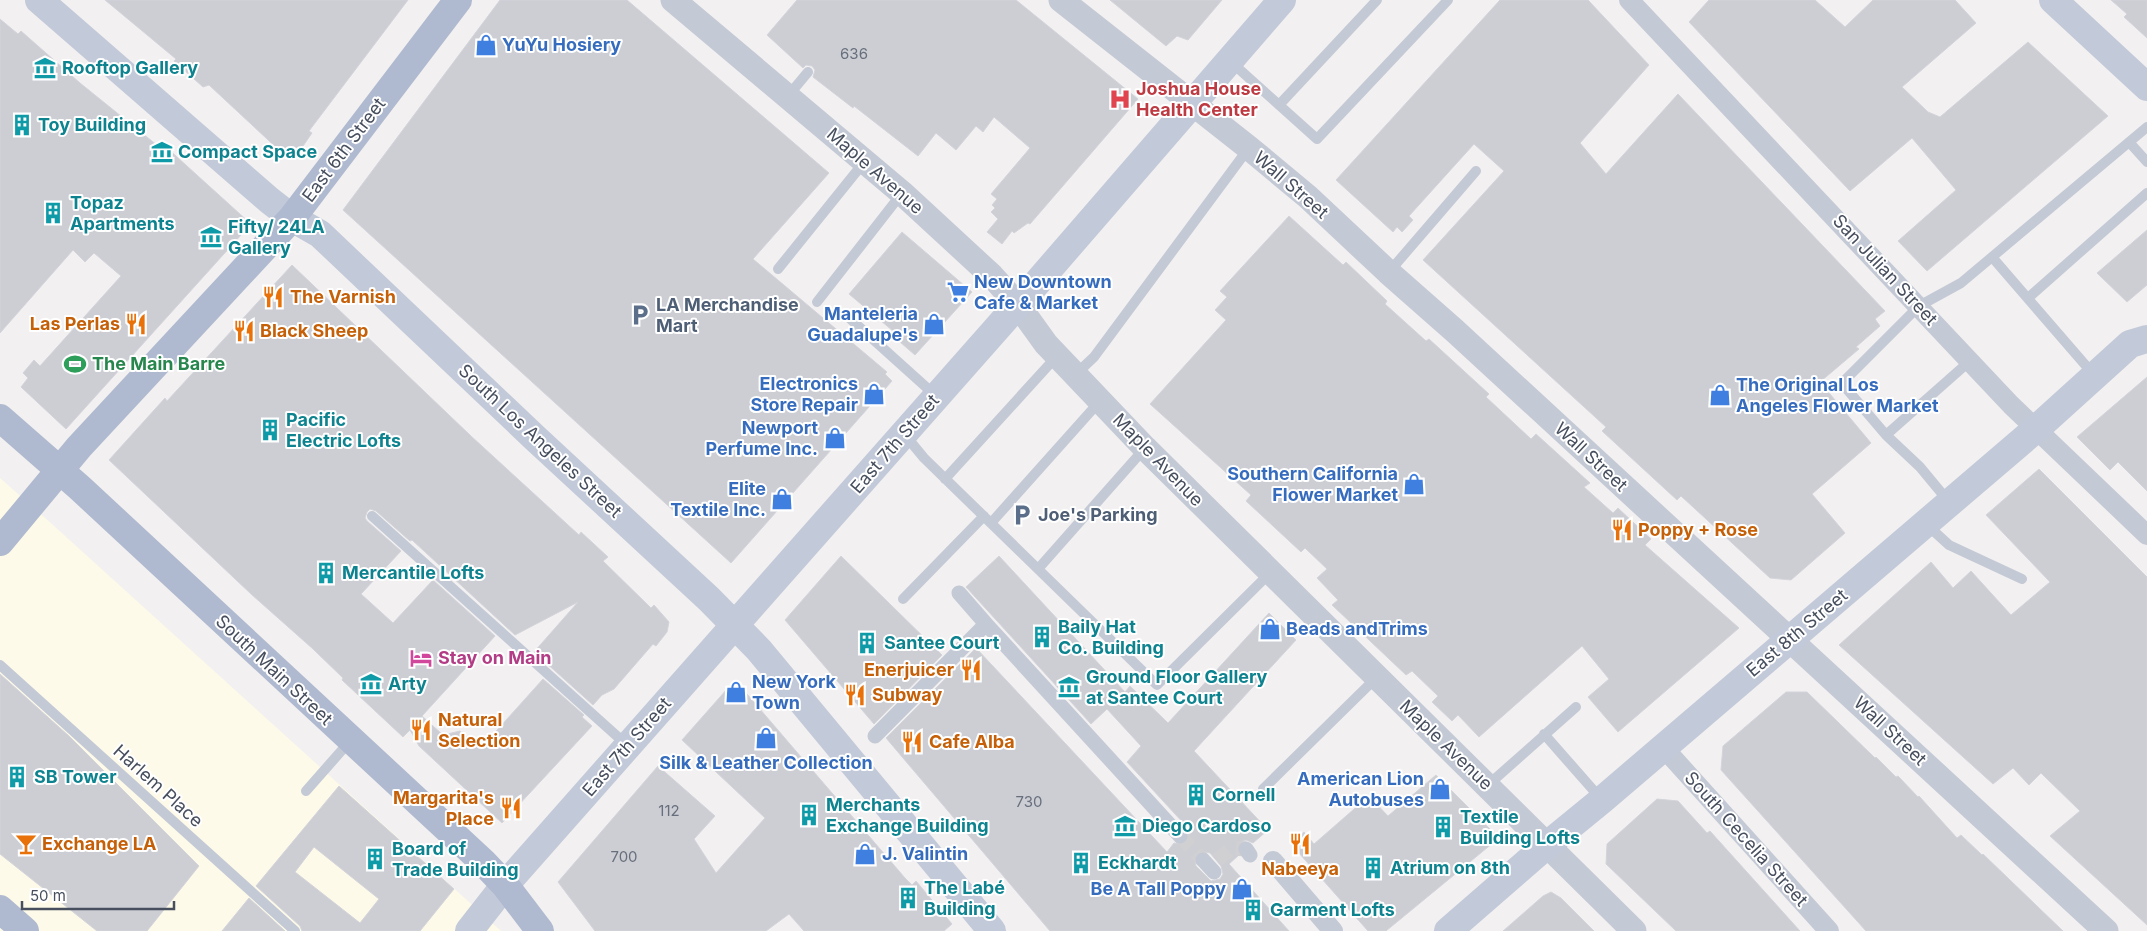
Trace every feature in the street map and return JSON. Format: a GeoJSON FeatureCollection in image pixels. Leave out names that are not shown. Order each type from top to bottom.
{"type":"FeatureCollection","features":[{"type":"Feature","properties":{"kind":"main road","name":"South Los Angeles Street"},"geometry":{"type":"LineString","coordinates":[[39,0],[292,218],[320,234],[535,438],[709,599],[758,650],[992,931]]}},
{"type":"Feature","properties":{"kind":"main road","name":"East 6th Street"},"geometry":{"type":"LineString","coordinates":[[0,542],[60,470],[292,218],[458,0]]}},
{"type":"Feature","properties":{"kind":"main road","name":"East 7th Street"},"geometry":{"type":"LineString","coordinates":[[469,931],[505,885],[1018,305],[1282,0]]}},
{"type":"Feature","properties":{"kind":"main road"},"geometry":{"type":"LineString","coordinates":[[2053,0],[2147,87]]}},
{"type":"Feature","properties":{"kind":"main road","name":"East 8th Street"},"geometry":{"type":"LineString","coordinates":[[1459,925],[1547,845],[1791,639],[2138,341],[2147,317]]}},
{"type":"Feature","properties":{"kind":"main road","name":"South Main Street"},"geometry":{"type":"LineString","coordinates":[[0,418],[60,470],[505,885],[540,931]]}},
{"type":"Feature","properties":{"kind":"main road"},"geometry":{"type":"LineString","coordinates":[[0,909],[25,931]]}},
{"type":"Feature","properties":{"kind":"street","name":"Maple Avenue"},"geometry":{"type":"LineString","coordinates":[[673,0],[902,193],[992,276],[1018,305],[1038,334],[1145,448],[1634,931]]}},
{"type":"Feature","properties":{"kind":"street","name":"Wall Street"},"geometry":{"type":"LineString","coordinates":[[1061,0],[1249,148],[1308,198],[1791,639],[2106,931]]}},
{"type":"Feature","properties":{"kind":"street","name":"San Julian Street"},"geometry":{"type":"LineString","coordinates":[[1637,5],[2036,429],[2144,527]]}},
{"type":"Feature","properties":{"kind":"street"},"geometry":{"type":"LineString","coordinates":[[959,593],[1180,836]]}},
{"type":"Feature","properties":{"kind":"street"},"geometry":{"type":"LineString","coordinates":[[875,736],[986,624]]}},
{"type":"Feature","properties":{"kind":"street","name":"South Cecelia Street"},"geometry":{"type":"LineString","coordinates":[[1663,747],[1829,931]]}},
{"type":"Feature","properties":{"kind":"street"},"geometry":{"type":"LineString","coordinates":[[1273,861],[1333,931]]}},
{"type":"Feature","properties":{"kind":"lane"},"geometry":{"type":"LineString","coordinates":[[1279,104],[1377,0]]}},
{"type":"Feature","properties":{"kind":"lane"},"geometry":{"type":"LineString","coordinates":[[1229,61],[1317,139],[1448,0]]}},
{"type":"Feature","properties":{"kind":"lane"},"geometry":{"type":"LineString","coordinates":[[788,96],[808,72]]}},
{"type":"Feature","properties":{"kind":"lane"},"geometry":{"type":"LineString","coordinates":[[1950,503],[1920,466],[1886,435],[1845,387],[1846,379],[1919,306],[1961,283],[2147,127]]}},
{"type":"Feature","properties":{"kind":"lane"},"geometry":{"type":"LineString","coordinates":[[2129,142],[2147,162]]}},
{"type":"Feature","properties":{"kind":"lane"},"geometry":{"type":"LineString","coordinates":[[1076,374],[1094,357],[1249,148]]}},
{"type":"Feature","properties":{"kind":"lane"},"geometry":{"type":"LineString","coordinates":[[778,268],[865,161]]}},
{"type":"Feature","properties":{"kind":"lane"},"geometry":{"type":"LineString","coordinates":[[1388,272],[1476,171]]}},
{"type":"Feature","properties":{"kind":"lane"},"geometry":{"type":"LineString","coordinates":[[817,302],[902,193]]}},
{"type":"Feature","properties":{"kind":"lane"},"geometry":{"type":"LineString","coordinates":[[2028,298],[2147,193]]}},
{"type":"Feature","properties":{"kind":"lane"},"geometry":{"type":"LineString","coordinates":[[1992,257],[2095,376]]}},
{"type":"Feature","properties":{"kind":"lane"},"geometry":{"type":"LineString","coordinates":[[846,315],[936,397]]}},
{"type":"Feature","properties":{"kind":"lane"},"geometry":{"type":"LineString","coordinates":[[945,479],[1058,356]]}},
{"type":"Feature","properties":{"kind":"lane"},"geometry":{"type":"LineString","coordinates":[[1886,435],[1971,360]]}},
{"type":"Feature","properties":{"kind":"lane"},"geometry":{"type":"LineString","coordinates":[[904,599],[987,520],[1101,400]]}},
{"type":"Feature","properties":{"kind":"lane"},"geometry":{"type":"LineString","coordinates":[[904,434],[945,479],[1157,685],[1270,573]]}},
{"type":"Feature","properties":{"kind":"lane"},"geometry":{"type":"LineString","coordinates":[[1038,568],[1145,448]]}},
{"type":"Feature","properties":{"kind":"lane"},"geometry":{"type":"LineString","coordinates":[[372,516],[628,746]]}},
{"type":"Feature","properties":{"kind":"lane"},"geometry":{"type":"LineString","coordinates":[[1926,523],[1949,545],[2022,579]]}},
{"type":"Feature","properties":{"kind":"lane","name":"Harlem Place"},"geometry":{"type":"LineString","coordinates":[[0,665],[295,931]]}},
{"type":"Feature","properties":{"kind":"lane"},"geometry":{"type":"LineString","coordinates":[[1263,789],[1376,678]]}},
{"type":"Feature","properties":{"kind":"lane"},"geometry":{"type":"LineString","coordinates":[[1488,785],[1576,707]]}},
{"type":"Feature","properties":{"kind":"lane"},"geometry":{"type":"LineString","coordinates":[[1544,734],[1602,800]]}},
{"type":"Feature","properties":{"kind":"lane"},"geometry":{"type":"LineString","coordinates":[[306,791],[350,741]]}},
{"type":"Feature","properties":{"kind":"shaded area"},"geometry":{"type":"Polygon","coordinates":[[[0,478],[53,525],[501,931],[0,931],[0,478]]]}},
{"type":"Feature","properties":{"kind":"building"},"geometry":{"type":"Polygon","coordinates":[[[105,0],[408,0],[309,131],[312,133],[301,149],[281,152],[209,85],[203,87],[174,61],[176,59],[105,0]]]}},
{"type":"Feature","properties":{"kind":"building","name":"LA Merchandise Mart"},"geometry":{"type":"Polygon","coordinates":[[[500,0],[627,0],[829,173],[753,259],[887,372],[885,374],[892,381],[731,563],[343,210],[500,0]]]}},
{"type":"Feature","properties":{"kind":"building"},"geometry":{"type":"Polygon","coordinates":[[[797,0],[1016,0],[1138,99],[1030,224],[1028,223],[1014,233],[1012,231],[1002,244],[987,232],[998,219],[991,212],[995,208],[992,205],[997,199],[991,194],[1030,148],[994,117],[983,132],[976,126],[956,150],[936,133],[918,156],[813,77],[815,70],[812,66],[806,65],[803,68],[767,35],[797,0]]]}},
{"type":"Feature","properties":{"kind":"building"},"geometry":{"type":"Polygon","coordinates":[[[1110,0],[1222,0],[1188,40],[1177,36],[1166,46],[1110,0]]]}},
{"type":"Feature","properties":{"kind":"building"},"geometry":{"type":"Polygon","coordinates":[[[1500,0],[1588,0],[1649,65],[1580,143],[1606,174],[1678,94],[1885,311],[1875,319],[1880,326],[1856,347],[1859,349],[1820,382],[1871,443],[1812,494],[1845,533],[1791,580],[1770,578],[1681,496],[1677,500],[1602,431],[1606,427],[1423,260],[1504,171],[1474,144],[1409,216],[1413,220],[1402,232],[1397,227],[1393,232],[1336,180],[1500,0]]]}},
{"type":"Feature","properties":{"kind":"building"},"geometry":{"type":"Polygon","coordinates":[[[1709,0],[1815,0],[1845,27],[1873,0],[1955,0],[1976,23],[1902,87],[1928,112],[1940,117],[2028,42],[2108,116],[1927,271],[1898,241],[1956,190],[1912,138],[1850,191],[1689,22],[1709,0]]]}},
{"type":"Feature","properties":{"kind":"building"},"geometry":{"type":"Polygon","coordinates":[[[2111,0],[2147,0],[2147,38],[2124,17],[2127,14],[2111,0]]]}},
{"type":"Feature","properties":{"kind":"building"},"geometry":{"type":"Polygon","coordinates":[[[0,19],[18,34],[21,31],[80,83],[163,150],[166,147],[251,224],[66,429],[21,387],[28,378],[23,373],[34,360],[40,366],[121,276],[94,253],[85,262],[73,250],[0,333],[0,19]]]}},
{"type":"Feature","properties":{"kind":"building","name":"Southern California Flower Market"},"geometry":{"type":"Polygon","coordinates":[[[1289,216],[1343,265],[1346,262],[1387,301],[1385,304],[1426,341],[1429,339],[1489,394],[1486,397],[1531,439],[1536,434],[1590,483],[1584,487],[1613,513],[1618,508],[1651,539],[1645,545],[1739,628],[1618,732],[1588,697],[1609,679],[1582,646],[1479,737],[1458,715],[1452,721],[1432,702],[1438,696],[1412,671],[1406,675],[1332,605],[1338,600],[1317,578],[1327,569],[1305,548],[1301,552],[1246,501],[1251,495],[1150,404],[1226,320],[1215,310],[1227,297],[1220,291],[1289,216]]]}},
{"type":"Feature","properties":{"kind":"building"},"geometry":{"type":"Polygon","coordinates":[[[2147,230],[2147,285],[2127,302],[2097,273],[2147,230]]]}},
{"type":"Feature","properties":{"kind":"building"},"geometry":{"type":"Polygon","coordinates":[[[902,232],[972,292],[915,355],[893,336],[893,331],[849,294],[902,232]]]}},
{"type":"Feature","properties":{"kind":"building"},"geometry":{"type":"Polygon","coordinates":[[[292,265],[471,436],[579,535],[581,532],[608,557],[603,561],[651,608],[654,605],[669,622],[667,632],[656,646],[653,644],[614,689],[602,695],[593,705],[534,652],[578,602],[515,635],[412,540],[410,541],[376,511],[370,509],[367,512],[365,518],[367,521],[401,551],[361,594],[393,623],[433,580],[495,636],[422,716],[443,735],[460,731],[480,749],[543,679],[584,715],[582,717],[592,726],[502,823],[419,746],[410,730],[403,737],[342,680],[343,678],[313,649],[251,594],[109,460],[165,398],[167,401],[292,265]]]}},
{"type":"Feature","properties":{"kind":"building"},"geometry":{"type":"Polygon","coordinates":[[[2147,377],[2147,491],[2118,462],[2110,470],[2077,437],[2147,377]]]}},
{"type":"Feature","properties":{"kind":"building"},"geometry":{"type":"Polygon","coordinates":[[[2039,469],[2147,577],[2147,925],[2050,836],[2080,811],[2041,773],[2029,785],[2013,768],[1993,784],[1839,645],[1931,562],[1953,588],[1971,571],[2011,615],[2050,582],[1986,515],[2039,469]]]}},
{"type":"Feature","properties":{"kind":"building","name":"Santee Court"},"geometry":{"type":"Polygon","coordinates":[[[841,556],[942,655],[874,724],[785,620],[841,556]]]}},
{"type":"Feature","properties":{"kind":"building"},"geometry":{"type":"Polygon","coordinates":[[[999,556],[1125,692],[1130,686],[1168,723],[1269,613],[1296,640],[1194,751],[1268,830],[1253,843],[1246,840],[1240,842],[1237,849],[1239,855],[1229,864],[1289,931],[1050,931],[886,738],[976,648],[1167,852],[1174,843],[1182,845],[1189,839],[1189,834],[1186,829],[1187,827],[1127,762],[1141,746],[1107,709],[1091,724],[966,587],[999,556]],[[1201,851],[1194,858],[1196,866],[1211,881],[1220,879],[1223,874],[1221,866],[1210,853],[1201,851]]]}},
{"type":"Feature","properties":{"kind":"building"},"geometry":{"type":"Polygon","coordinates":[[[0,674],[69,736],[199,866],[147,931],[97,931],[0,854],[0,674]]]}},
{"type":"Feature","properties":{"kind":"building"},"geometry":{"type":"Polygon","coordinates":[[[735,680],[905,878],[912,885],[916,881],[952,924],[944,931],[804,931],[789,914],[766,931],[595,931],[558,882],[658,766],[715,816],[694,839],[716,873],[765,818],[682,740],[735,680]]]}},
{"type":"Feature","properties":{"kind":"building"},"geometry":{"type":"Polygon","coordinates":[[[1786,692],[1807,692],[1875,758],[1919,796],[1957,838],[1961,835],[1983,854],[2063,931],[1866,931],[1721,770],[1723,746],[1786,692]]]}},
{"type":"Feature","properties":{"kind":"building","name":"Atrium on 8th"},"geometry":{"type":"Polygon","coordinates":[[[1436,775],[1499,838],[1386,931],[1368,931],[1290,843],[1304,832],[1314,844],[1369,796],[1388,816],[1436,775]]]}},
{"type":"Feature","properties":{"kind":"building","name":"Board of Trade Building"},"geometry":{"type":"Polygon","coordinates":[[[339,786],[454,889],[420,931],[302,931],[300,926],[256,886],[339,786]],[[314,847],[295,872],[360,923],[379,899],[314,847]]]}},
{"type":"Feature","properties":{"kind":"building"},"geometry":{"type":"Polygon","coordinates":[[[1657,799],[1678,801],[1707,833],[1710,831],[1800,931],[1676,931],[1606,864],[1607,844],[1657,799]]]}},
{"type":"Feature","properties":{"kind":"building"},"geometry":{"type":"Polygon","coordinates":[[[1551,892],[1561,898],[1594,931],[1503,931],[1543,896],[1551,892]]]}},
{"type":"Feature","properties":{"kind":"building"},"geometry":{"type":"Polygon","coordinates":[[[249,898],[285,931],[222,931],[249,898]]]}},
{"type":"Feature","properties":{"kind":"tunnel"},"geometry":{"type":"LineString","coordinates":[[1180,836],[1203,860]]}},
{"type":"Feature","properties":{"kind":"tunnel"},"geometry":{"type":"LineString","coordinates":[[1217,860],[1232,848],[1246,849]]}},
{"type":"Feature","properties":{"kind":"place","name":"YuYu Hosiery"},"geometry":{"type":"Point","coordinates":[486,45]}},
{"type":"Feature","properties":{"kind":"place","name":"Rooftop Gallery"},"geometry":{"type":"Point","coordinates":[45,68]}},
{"type":"Feature","properties":{"kind":"place","name":"Joshua House Health Center"},"geometry":{"type":"Point","coordinates":[1120,99]}},
{"type":"Feature","properties":{"kind":"place","name":"Toy Building"},"geometry":{"type":"Point","coordinates":[22,125]}},
{"type":"Feature","properties":{"kind":"place","name":"Compact Space"},"geometry":{"type":"Point","coordinates":[162,152]}},
{"type":"Feature","properties":{"kind":"place","name":"Topaz Apartments"},"geometry":{"type":"Point","coordinates":[53,213]}},
{"type":"Feature","properties":{"kind":"place","name":"Fifty/ 24LA Gallery"},"geometry":{"type":"Point","coordinates":[211,237]}},
{"type":"Feature","properties":{"kind":"place","name":"New Downtown Cafe & Market"},"geometry":{"type":"Point","coordinates":[958,292]}},
{"type":"Feature","properties":{"kind":"place","name":"The Varnish"},"geometry":{"type":"Point","coordinates":[273,297]}},
{"type":"Feature","properties":{"kind":"place","name":"LA Merchandise Mart"},"geometry":{"type":"Point","coordinates":[640,315]}},
{"type":"Feature","properties":{"kind":"place","name":"Las Perlas"},"geometry":{"type":"Point","coordinates":[136,324]}},
{"type":"Feature","properties":{"kind":"place","name":"Manteleria Guadalupe's"},"geometry":{"type":"Point","coordinates":[934,324]}},
{"type":"Feature","properties":{"kind":"place","name":"Black Sheep"},"geometry":{"type":"Point","coordinates":[244,331]}},
{"type":"Feature","properties":{"kind":"place","name":"The Main Barre"},"geometry":{"type":"Point","coordinates":[75,364]}},
{"type":"Feature","properties":{"kind":"place","name":"Electronics Store Repair"},"geometry":{"type":"Point","coordinates":[874,394]}},
{"type":"Feature","properties":{"kind":"place","name":"The Original Los Angeles Flower Market"},"geometry":{"type":"Point","coordinates":[1720,395]}},
{"type":"Feature","properties":{"kind":"place","name":"Pacific Electric Lofts"},"geometry":{"type":"Point","coordinates":[270,430]}},
{"type":"Feature","properties":{"kind":"place","name":"Newport Perfume Inc."},"geometry":{"type":"Point","coordinates":[835,438]}},
{"type":"Feature","properties":{"kind":"place","name":"Southern California Flower Market"},"geometry":{"type":"Point","coordinates":[1414,484]}},
{"type":"Feature","properties":{"kind":"place","name":"Elite Textile Inc."},"geometry":{"type":"Point","coordinates":[782,499]}},
{"type":"Feature","properties":{"kind":"place","name":"Joe's Parking"},"geometry":{"type":"Point","coordinates":[1022,515]}},
{"type":"Feature","properties":{"kind":"place","name":"Poppy + Rose"},"geometry":{"type":"Point","coordinates":[1622,530]}},
{"type":"Feature","properties":{"kind":"place","name":"Mercantile Lofts"},"geometry":{"type":"Point","coordinates":[326,573]}},
{"type":"Feature","properties":{"kind":"place","name":"Beads andTrims"},"geometry":{"type":"Point","coordinates":[1270,629]}},
{"type":"Feature","properties":{"kind":"place","name":"Baily Hat Co. Building"},"geometry":{"type":"Point","coordinates":[1042,637]}},
{"type":"Feature","properties":{"kind":"place","name":"Santee Court"},"geometry":{"type":"Point","coordinates":[867,643]}},
{"type":"Feature","properties":{"kind":"place","name":"Stay on Main"},"geometry":{"type":"Point","coordinates":[421,658]}},
{"type":"Feature","properties":{"kind":"place","name":"Enerjuicer"},"geometry":{"type":"Point","coordinates":[971,670]}},
{"type":"Feature","properties":{"kind":"place","name":"Arty"},"geometry":{"type":"Point","coordinates":[371,684]}},
{"type":"Feature","properties":{"kind":"place","name":"Ground Floor Gallery at Santee Court"},"geometry":{"type":"Point","coordinates":[1069,687]}},
{"type":"Feature","properties":{"kind":"place","name":"New York Town"},"geometry":{"type":"Point","coordinates":[736,692]}},
{"type":"Feature","properties":{"kind":"place","name":"Subway"},"geometry":{"type":"Point","coordinates":[855,695]}},
{"type":"Feature","properties":{"kind":"place","name":"Natural Selection"},"geometry":{"type":"Point","coordinates":[421,730]}},
{"type":"Feature","properties":{"kind":"place","name":"Silk & Leather Collection"},"geometry":{"type":"Point","coordinates":[766,738]}},
{"type":"Feature","properties":{"kind":"place","name":"Cafe Alba"},"geometry":{"type":"Point","coordinates":[912,742]}},
{"type":"Feature","properties":{"kind":"place","name":"SB Tower"},"geometry":{"type":"Point","coordinates":[17,777]}},
{"type":"Feature","properties":{"kind":"place","name":"American Lion Autobuses"},"geometry":{"type":"Point","coordinates":[1440,789]}},
{"type":"Feature","properties":{"kind":"place","name":"Cornell"},"geometry":{"type":"Point","coordinates":[1196,795]}},
{"type":"Feature","properties":{"kind":"place","name":"Margarita's Place"},"geometry":{"type":"Point","coordinates":[511,808]}},
{"type":"Feature","properties":{"kind":"place","name":"Merchants Exchange Building"},"geometry":{"type":"Point","coordinates":[809,815]}},
{"type":"Feature","properties":{"kind":"place","name":"Diego Cardoso"},"geometry":{"type":"Point","coordinates":[1125,826]}},
{"type":"Feature","properties":{"kind":"place","name":"Textile Building Lofts"},"geometry":{"type":"Point","coordinates":[1443,827]}},
{"type":"Feature","properties":{"kind":"place","name":"Exchange LA"},"geometry":{"type":"Point","coordinates":[26,844]}},
{"type":"Feature","properties":{"kind":"place","name":"Nabeeya"},"geometry":{"type":"Point","coordinates":[1300,844]}},
{"type":"Feature","properties":{"kind":"place","name":"J. Valintin"},"geometry":{"type":"Point","coordinates":[865,854]}},
{"type":"Feature","properties":{"kind":"place","name":"Board of Trade Building"},"geometry":{"type":"Point","coordinates":[375,859]}},
{"type":"Feature","properties":{"kind":"place","name":"Eckhardt"},"geometry":{"type":"Point","coordinates":[1081,863]}},
{"type":"Feature","properties":{"kind":"place","name":"Atrium on 8th"},"geometry":{"type":"Point","coordinates":[1373,868]}},
{"type":"Feature","properties":{"kind":"place","name":"Be A Tall Poppy"},"geometry":{"type":"Point","coordinates":[1242,889]}},
{"type":"Feature","properties":{"kind":"place","name":"The Labé Building"},"geometry":{"type":"Point","coordinates":[908,898]}},
{"type":"Feature","properties":{"kind":"place","name":"Garment Lofts"},"geometry":{"type":"Point","coordinates":[1253,910]}}]}
